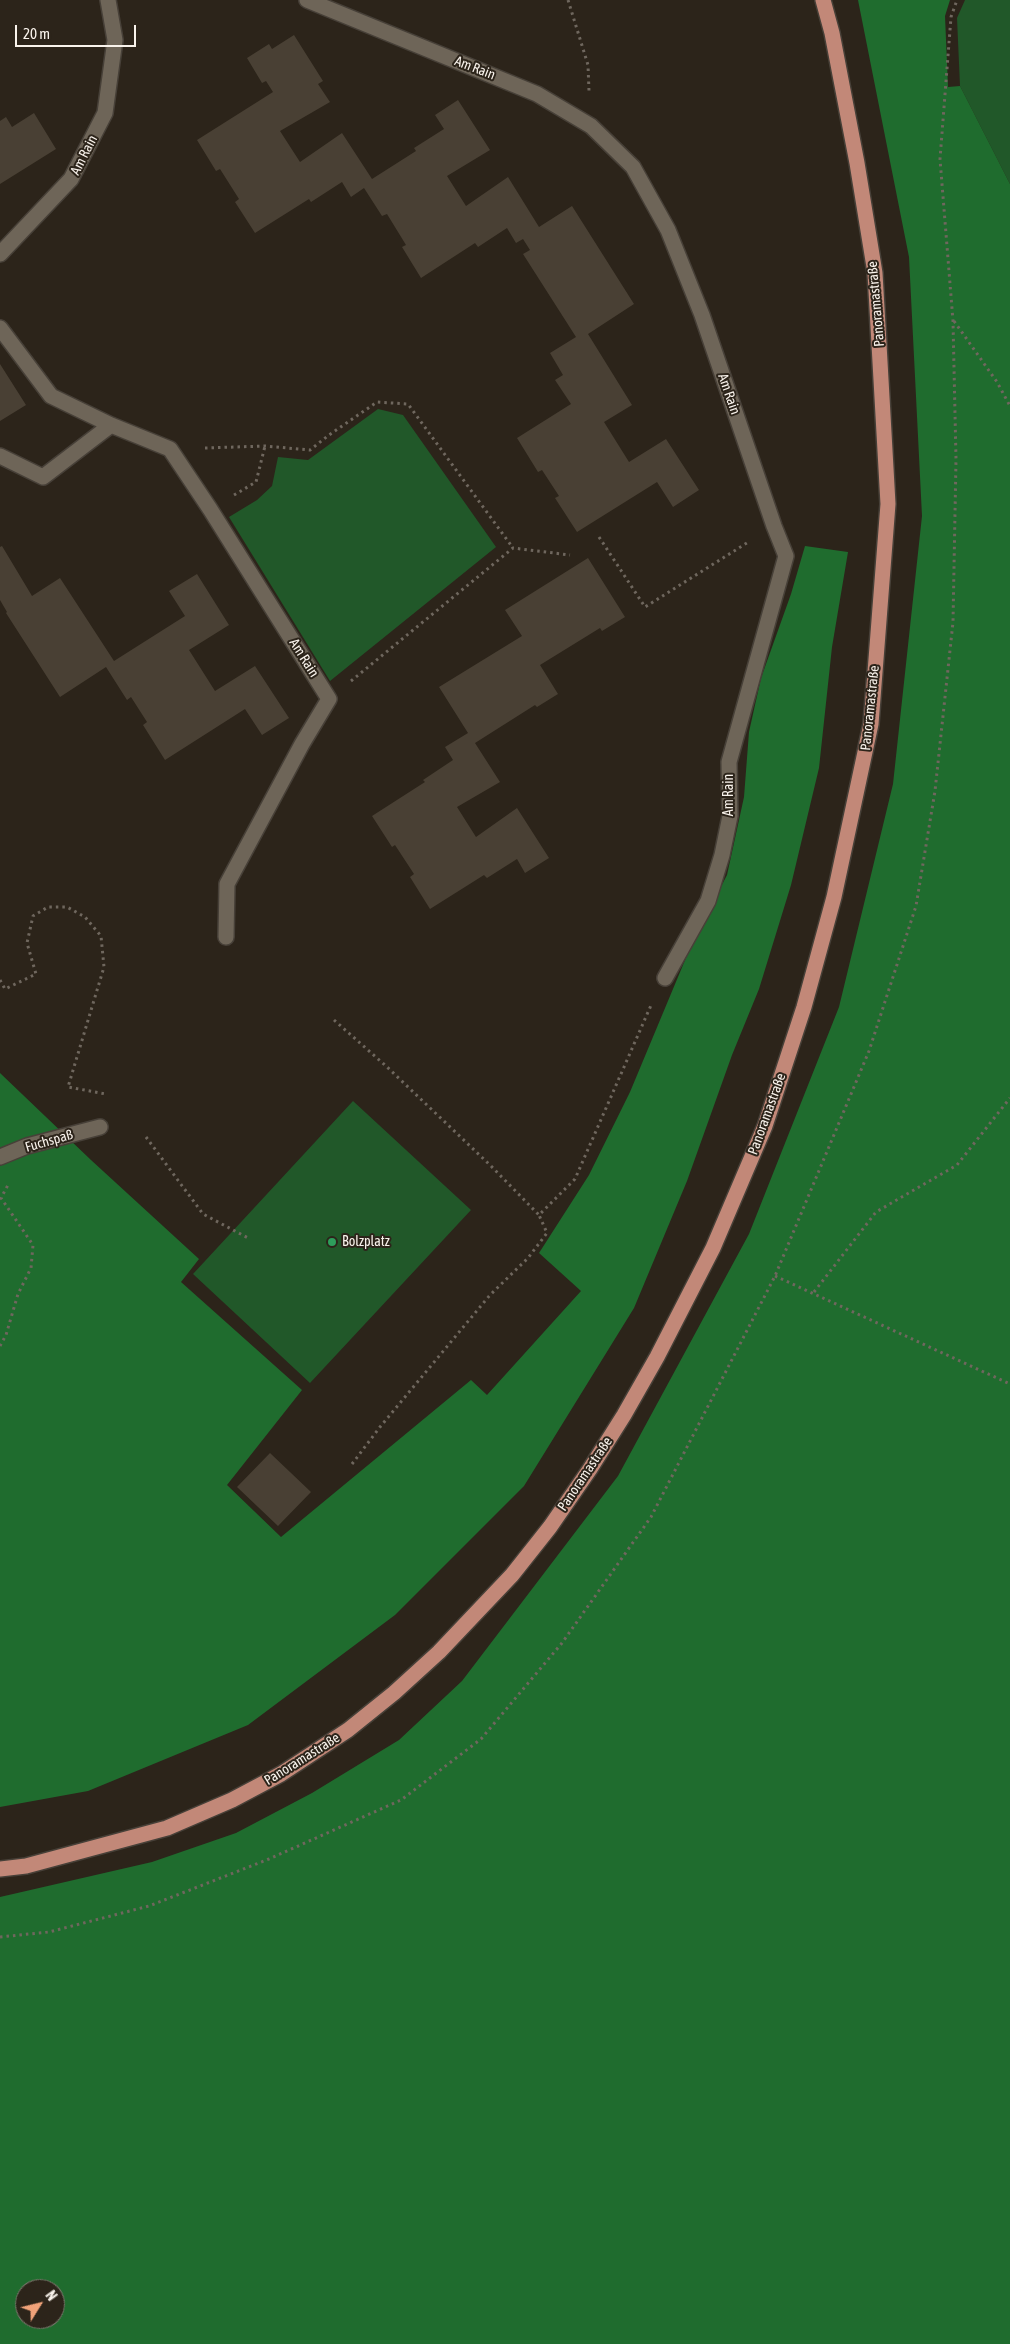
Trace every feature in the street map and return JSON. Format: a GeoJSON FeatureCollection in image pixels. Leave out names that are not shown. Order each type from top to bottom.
{"type":"FeatureCollection","features":[{"type":"Feature","properties":{"kind":"main road","name":"Panoramastraße"},"geometry":{"type":"LineString","coordinates":[[0,1868],[26,1866],[167,1828],[232,1800],[288,1769],[348,1730],[394,1693],[440,1652],[512,1575],[550,1527],[624,1415],[657,1357],[713,1248],[765,1126],[804,1007],[834,897],[871,724],[876,634],[888,504],[875,273],[832,33],[823,0]]}},
{"type":"Feature","properties":{"kind":"street","name":"Am Rain"},"geometry":{"type":"LineString","coordinates":[[0,254],[71,180],[105,113],[115,40],[108,0]]}},
{"type":"Feature","properties":{"kind":"street","name":"Am Rain"},"geometry":{"type":"LineString","coordinates":[[307,0],[537,94],[591,126],[633,167],[668,230],[702,314],[786,556],[729,762],[730,816],[722,855],[708,901],[665,978]]}},
{"type":"Feature","properties":{"kind":"street"},"geometry":{"type":"LineString","coordinates":[[0,328],[51,396],[111,425],[170,450]]}},
{"type":"Feature","properties":{"kind":"street"},"geometry":{"type":"LineString","coordinates":[[0,456],[43,477],[111,425]]}},
{"type":"Feature","properties":{"kind":"street","name":"Am Rain"},"geometry":{"type":"LineString","coordinates":[[170,450],[210,509],[329,699]]}},
{"type":"Feature","properties":{"kind":"street"},"geometry":{"type":"LineString","coordinates":[[226,936],[227,884],[302,744],[329,699]]}},
{"type":"Feature","properties":{"kind":"street","name":"Fuchspaß"},"geometry":{"type":"LineString","coordinates":[[0,1157],[27,1146],[100,1127]]}},
{"type":"Feature","properties":{"kind":"path"},"geometry":{"type":"LineString","coordinates":[[568,0],[588,65]]}},
{"type":"Feature","properties":{"kind":"path"},"geometry":{"type":"LineString","coordinates":[[0,1937],[49,1932],[149,1906],[269,1859],[401,1800],[481,1739],[562,1643],[652,1517],[775,1276],[868,1051],[916,906],[935,791],[953,622],[956,459],[953,321],[940,159],[951,17],[957,0]]}},
{"type":"Feature","properties":{"kind":"path"},"geometry":{"type":"LineString","coordinates":[[953,321],[996,382],[1010,406]]}},
{"type":"Feature","properties":{"kind":"path"},"geometry":{"type":"LineString","coordinates":[[170,450],[265,446],[310,450],[377,402],[408,404],[513,548]]}},
{"type":"Feature","properties":{"kind":"path"},"geometry":{"type":"LineString","coordinates":[[210,509],[256,482],[265,446]]}},
{"type":"Feature","properties":{"kind":"path"},"geometry":{"type":"LineString","coordinates":[[599,537],[645,607],[774,526]]}},
{"type":"Feature","properties":{"kind":"path"},"geometry":{"type":"LineString","coordinates":[[329,699],[513,548],[570,555]]}},
{"type":"Feature","properties":{"kind":"path"},"geometry":{"type":"LineString","coordinates":[[0,980],[5,989],[36,974],[26,943],[33,916],[48,907],[67,907],[86,917],[101,936],[104,967],[68,1087],[106,1094]]}},
{"type":"Feature","properties":{"kind":"path"},"geometry":{"type":"LineString","coordinates":[[539,1215],[575,1179],[637,1034],[665,978]]}},
{"type":"Feature","properties":{"kind":"path"},"geometry":{"type":"LineString","coordinates":[[334,1020],[386,1066],[490,1165],[539,1215],[547,1233],[528,1258],[472,1317],[380,1426],[352,1464]]}},
{"type":"Feature","properties":{"kind":"path"},"geometry":{"type":"LineString","coordinates":[[814,1292],[876,1212],[957,1165],[1010,1098]]}},
{"type":"Feature","properties":{"kind":"path"},"geometry":{"type":"LineString","coordinates":[[146,1137],[202,1214],[250,1239]]}},
{"type":"Feature","properties":{"kind":"path"},"geometry":{"type":"LineString","coordinates":[[0,1346],[6,1335],[18,1294],[31,1268],[33,1245],[1,1198],[27,1146]]}},
{"type":"Feature","properties":{"kind":"path"},"geometry":{"type":"LineString","coordinates":[[775,1276],[814,1292],[1010,1384]]}},
{"type":"Feature","properties":{"kind":"green space"},"geometry":{"type":"Polygon","coordinates":[[[858,0],[950,0],[945,16],[948,87],[960,86],[1010,184],[1010,2344],[0,2344],[0,1897],[152,1862],[236,1833],[312,1793],[399,1740],[462,1681],[618,1476],[749,1234],[839,1007],[893,784],[922,516],[909,257],[858,0]]]}},
{"type":"Feature","properties":{"kind":"green space"},"geometry":{"type":"Polygon","coordinates":[[[965,0],[1010,0],[1010,184],[960,86],[957,18],[965,0]]]}},
{"type":"Feature","properties":{"kind":"green space"},"geometry":{"type":"Polygon","coordinates":[[[378,409],[403,415],[496,547],[330,681],[229,517],[257,500],[272,486],[278,457],[308,460],[378,409]]]}},
{"type":"Feature","properties":{"kind":"green space"},"geometry":{"type":"Polygon","coordinates":[[[805,546],[848,552],[832,647],[819,768],[791,885],[759,989],[732,1055],[687,1181],[634,1308],[524,1486],[395,1615],[248,1725],[88,1791],[0,1807],[0,1073],[199,1259],[181,1282],[302,1390],[227,1485],[281,1537],[471,1380],[487,1395],[581,1291],[539,1253],[589,1175],[630,1092],[693,941],[727,875],[744,797],[749,732],[761,678],[791,594],[805,546]]]}},
{"type":"Feature","properties":{"kind":"green space","name":"Bolzplatz"},"geometry":{"type":"Polygon","coordinates":[[[353,1101],[471,1210],[310,1383],[193,1274],[353,1101]]]}},
{"type":"Feature","properties":{"kind":"building"},"geometry":{"type":"Polygon","coordinates":[[[294,35],[323,81],[318,84],[330,102],[280,131],[300,162],[342,133],[372,179],[416,151],[414,148],[444,129],[435,115],[458,100],[490,150],[447,176],[466,206],[508,177],[539,227],[572,206],[634,304],[588,334],[632,405],[604,422],[629,462],[666,439],[699,490],[673,507],[657,482],[577,532],[555,498],[559,496],[542,470],[538,472],[517,438],[571,404],[555,380],[563,375],[550,353],[576,337],[523,254],[530,250],[523,239],[516,243],[507,228],[478,247],[475,243],[421,278],[402,247],[406,245],[387,214],[382,216],[364,188],[351,197],[342,182],[311,202],[309,199],[255,233],[235,202],[239,199],[220,169],[216,171],[197,140],[273,92],[266,81],[262,83],[247,58],[269,44],[272,49],[294,35]]]}},
{"type":"Feature","properties":{"kind":"building"},"geometry":{"type":"Polygon","coordinates":[[[34,113],[56,149],[0,184],[0,121],[6,117],[12,127],[34,113]]]}},
{"type":"Feature","properties":{"kind":"building"},"geometry":{"type":"Polygon","coordinates":[[[0,364],[26,405],[0,421],[0,364]]]}},
{"type":"Feature","properties":{"kind":"building"},"geometry":{"type":"Polygon","coordinates":[[[2,546],[32,596],[60,578],[114,661],[185,616],[169,591],[197,574],[229,625],[189,650],[215,691],[255,666],[289,718],[262,735],[245,709],[165,760],[143,725],[147,722],[131,697],[127,700],[106,667],[60,697],[6,613],[0,600],[0,547],[2,546]]]}},
{"type":"Feature","properties":{"kind":"building"},"geometry":{"type":"Polygon","coordinates":[[[588,558],[625,617],[602,631],[600,628],[540,665],[558,694],[537,707],[535,705],[475,743],[500,782],[457,807],[476,837],[517,808],[549,858],[525,873],[517,859],[487,878],[484,875],[430,909],[410,877],[414,874],[395,845],[392,847],[372,816],[425,782],[423,780],[453,760],[445,747],[468,733],[439,687],[522,636],[505,610],[588,558]]]}},
{"type":"Feature","properties":{"kind":"building"},"geometry":{"type":"Polygon","coordinates":[[[270,1453],[311,1492],[278,1526],[237,1487],[270,1453]]]}},
{"type":"Feature","properties":{"kind":"place","name":"Bolzplatz"},"geometry":{"type":"Point","coordinates":[332,1242]}}]}
